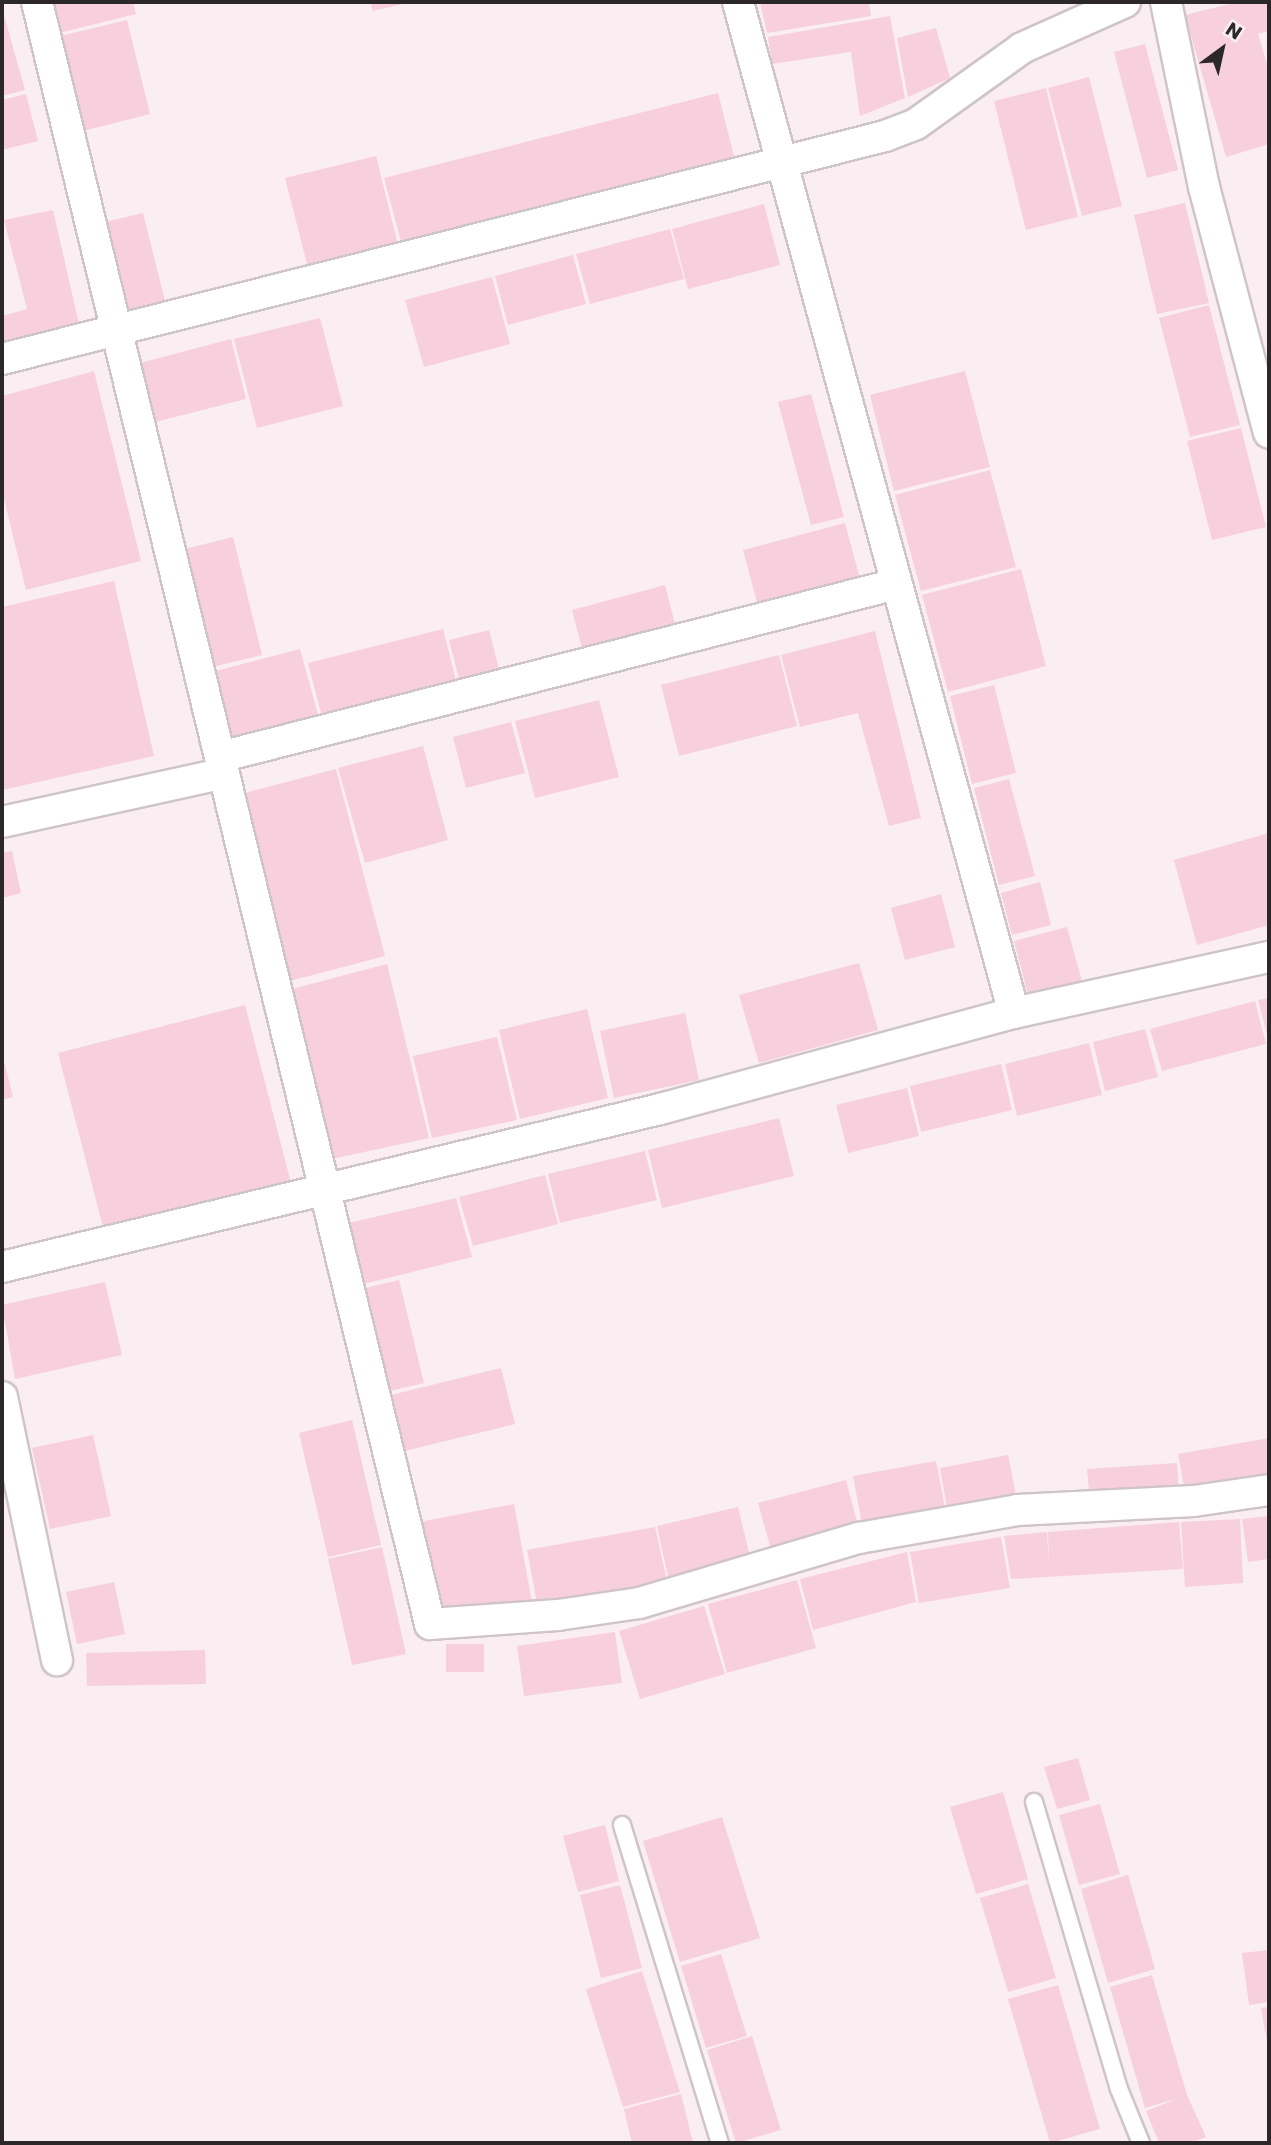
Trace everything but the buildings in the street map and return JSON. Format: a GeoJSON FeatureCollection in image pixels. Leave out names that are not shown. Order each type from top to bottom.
{"type":"FeatureCollection","features":[{"type":"Feature","properties":{"kind":"street"},"geometry":{"type":"LineString","coordinates":[[37,2],[322,1190],[430,1623],[558,1615],[639,1603],[859,1538],[1017,1510],[1194,1500],[1269,1490]]}},
{"type":"Feature","properties":{"kind":"street"},"geometry":{"type":"LineString","coordinates":[[738,2],[779,163],[1014,1013]]}},
{"type":"Feature","properties":{"kind":"street"},"geometry":{"type":"LineString","coordinates":[[2,359],[779,163],[916,124],[1021,48],[1125,2]]}},
{"type":"Feature","properties":{"kind":"street"},"geometry":{"type":"LineString","coordinates":[[1166,2],[1204,187],[1269,433]]}},
{"type":"Feature","properties":{"kind":"street"},"geometry":{"type":"LineString","coordinates":[[2,822],[896,584]]}},
{"type":"Feature","properties":{"kind":"street"},"geometry":{"type":"LineString","coordinates":[[2,1267],[660,1110],[1014,1013],[1269,957]]}},
{"type":"Feature","properties":{"kind":"street"},"geometry":{"type":"LineString","coordinates":[[2,1397],[57,1660]]}},
{"type":"Feature","properties":{"kind":"lane"},"geometry":{"type":"LineString","coordinates":[[1034,1802],[1119,2089],[1141,2143]]}},
{"type":"Feature","properties":{"kind":"lane"},"geometry":{"type":"LineString","coordinates":[[622,1825],[720,2143]]}}]}
